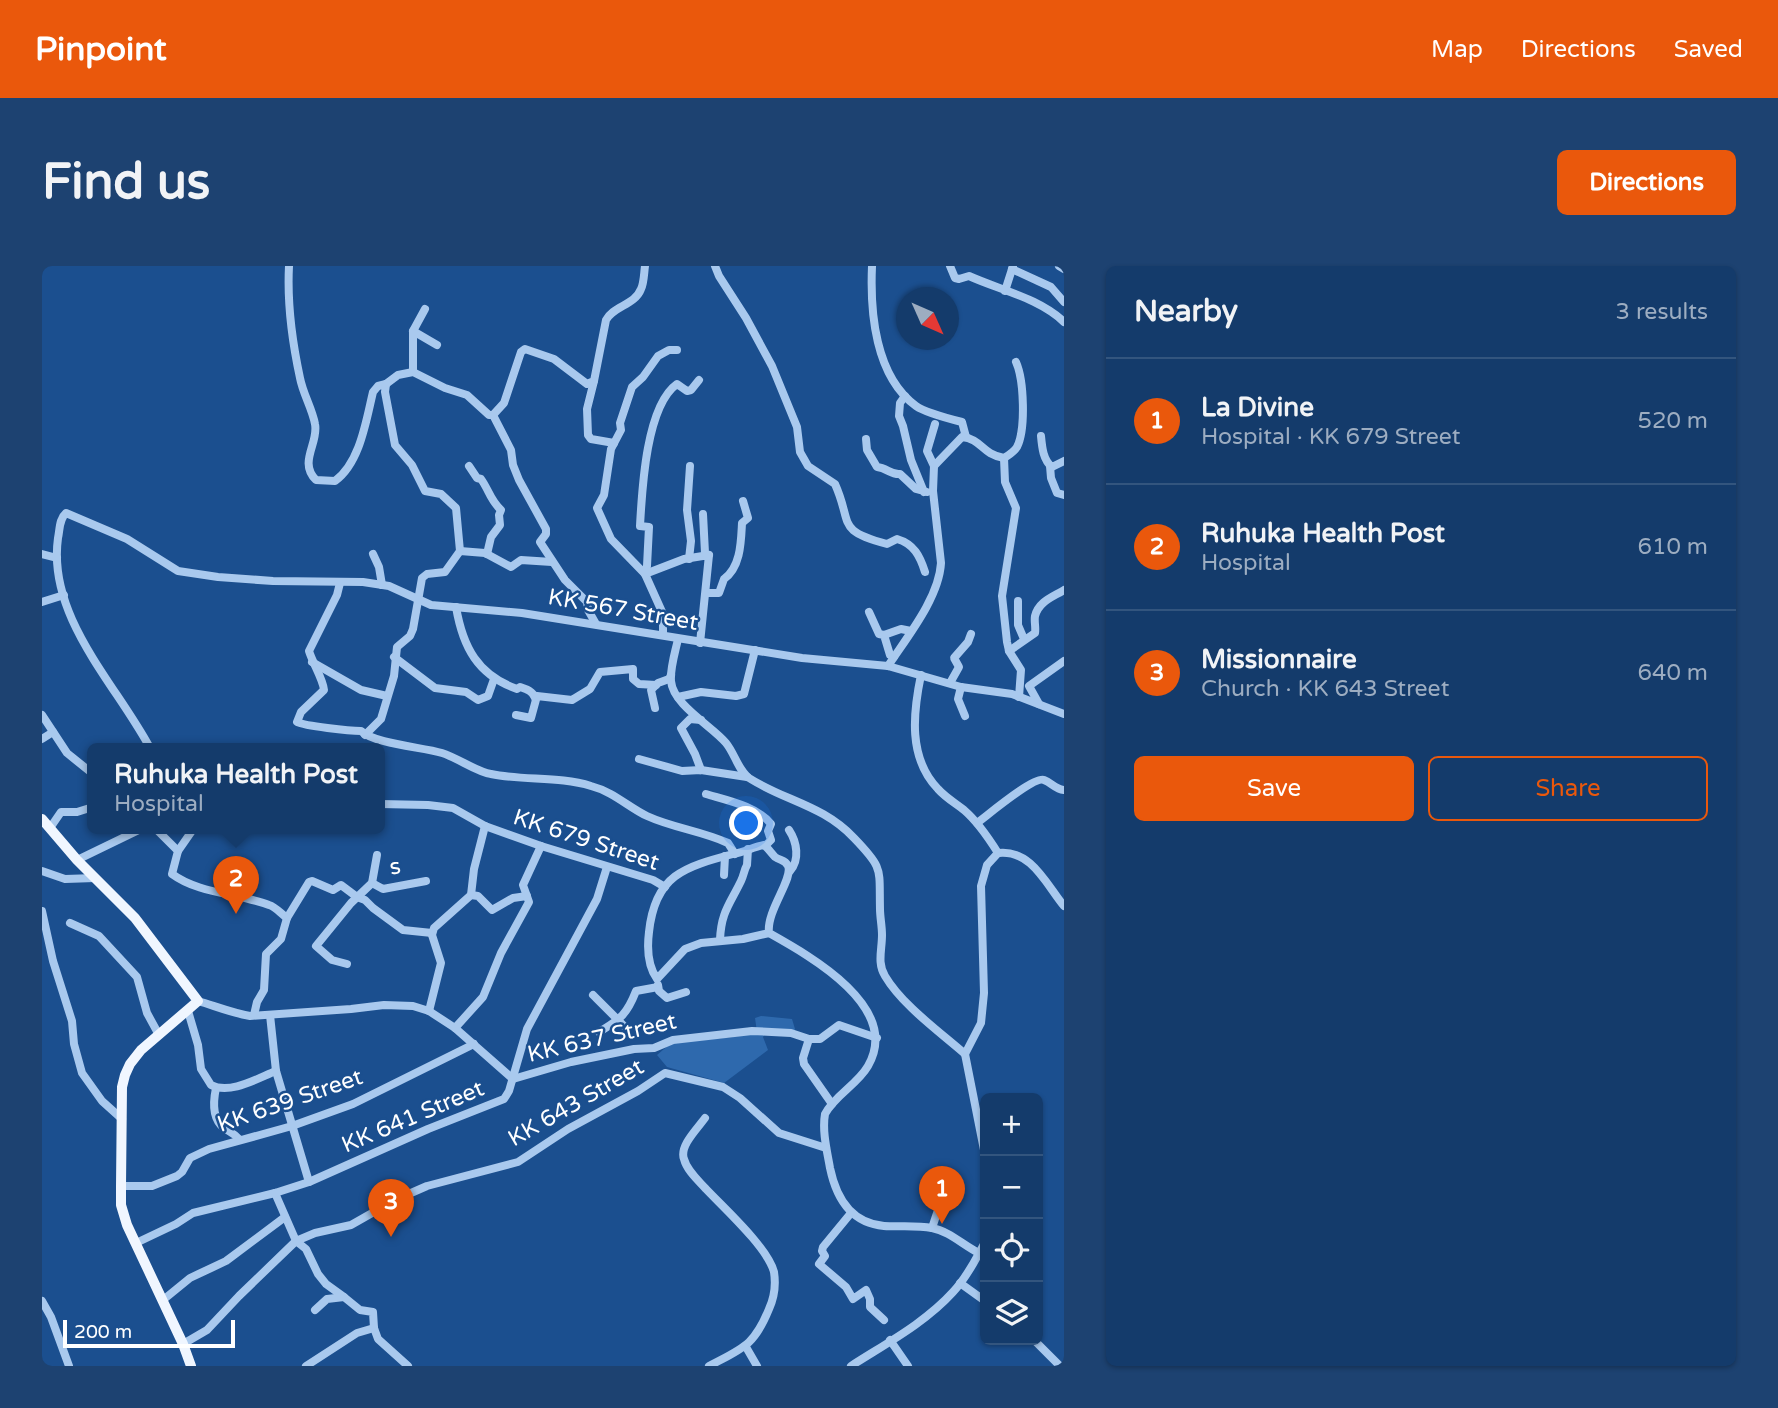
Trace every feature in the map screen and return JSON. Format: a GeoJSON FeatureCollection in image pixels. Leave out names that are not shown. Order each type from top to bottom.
{"type":"FeatureCollection","features":[{"type":"Feature","properties":{"kind":"main road"},"geometry":{"type":"LineString","coordinates":[[46,824],[77,860],[135,918],[198,1001],[130,1064],[122,1087],[121,1205],[191,1366]]}},
{"type":"Feature","properties":{"kind":"street"},"geometry":{"type":"LineString","coordinates":[[289,266],[287,294],[298,366],[302,388],[313,410],[316,430],[308,458],[310,472],[316,480],[335,481],[347,468],[359,442],[377,386],[386,384],[398,375],[413,372],[445,388],[467,395],[489,415],[493,415],[511,450],[519,480],[546,529],[540,542],[565,580],[587,602],[588,610],[596,624]]}},
{"type":"Feature","properties":{"kind":"street"},"geometry":{"type":"LineString","coordinates":[[614,443],[590,439],[587,410],[606,320],[612,312],[641,290],[645,266]]}},
{"type":"Feature","properties":{"kind":"street"},"geometry":{"type":"LineString","coordinates":[[715,266],[725,288],[746,318],[768,358],[797,427],[800,452],[808,466],[835,484],[846,523],[860,536],[887,544],[897,539],[902,541],[919,554],[925,572]]}},
{"type":"Feature","properties":{"kind":"street"},"geometry":{"type":"LineString","coordinates":[[872,266],[872,323],[887,370],[905,396],[925,410],[962,422],[966,437]]}},
{"type":"Feature","properties":{"kind":"street"},"geometry":{"type":"LineString","coordinates":[[950,266],[954,278],[968,276],[1046,307],[1064,322]]}},
{"type":"Feature","properties":{"kind":"street"},"geometry":{"type":"LineString","coordinates":[[1059,266],[1064,269]]}},
{"type":"Feature","properties":{"kind":"street"},"geometry":{"type":"LineString","coordinates":[[1005,291],[1013,267],[1051,286],[1064,302]]}},
{"type":"Feature","properties":{"kind":"street"},"geometry":{"type":"LineString","coordinates":[[413,372],[412,331],[425,309]]}},
{"type":"Feature","properties":{"kind":"street"},"geometry":{"type":"LineString","coordinates":[[412,331],[437,345]]}},
{"type":"Feature","properties":{"kind":"street"},"geometry":{"type":"LineString","coordinates":[[493,415],[504,403],[521,352],[525,349],[554,359],[587,384],[594,381]]}},
{"type":"Feature","properties":{"kind":"street"},"geometry":{"type":"LineString","coordinates":[[663,635],[663,614],[645,574],[611,539],[597,508],[604,495],[614,443],[621,430],[620,423],[632,387],[658,356],[669,350],[677,350]]}},
{"type":"Feature","properties":{"kind":"street"},"geometry":{"type":"LineString","coordinates":[[888,666],[936,587],[940,571],[929,491],[934,466],[962,437],[980,445],[991,456],[1004,458],[1013,452],[1019,441],[1023,405],[1016,362]]}},
{"type":"Feature","properties":{"kind":"street"},"geometry":{"type":"LineString","coordinates":[[645,574],[649,527],[640,526],[651,436],[668,390],[677,384],[687,391],[691,390],[699,380]]}},
{"type":"Feature","properties":{"kind":"street"},"geometry":{"type":"LineString","coordinates":[[365,735],[381,719],[394,676],[397,647],[414,629],[417,599],[424,576],[445,572],[460,551],[456,508],[441,494],[425,491],[412,465],[395,444],[385,392],[386,384]]}},
{"type":"Feature","properties":{"kind":"street"},"geometry":{"type":"LineString","coordinates":[[905,396],[900,403],[899,416],[904,426],[911,460],[929,491]]}},
{"type":"Feature","properties":{"kind":"street"},"geometry":{"type":"LineString","coordinates":[[934,466],[927,452],[935,424]]}},
{"type":"Feature","properties":{"kind":"street"},"geometry":{"type":"LineString","coordinates":[[1041,436],[1051,478],[1057,493],[1064,495]]}},
{"type":"Feature","properties":{"kind":"street"},"geometry":{"type":"LineString","coordinates":[[866,439],[867,450],[877,467],[900,474],[916,489],[929,491]]}},
{"type":"Feature","properties":{"kind":"street"},"geometry":{"type":"LineString","coordinates":[[1004,458],[1005,482],[1016,508],[1002,596],[1009,651],[1021,670],[1020,696]]}},
{"type":"Feature","properties":{"kind":"street"},"geometry":{"type":"LineString","coordinates":[[1050,466],[1064,461]]}},
{"type":"Feature","properties":{"kind":"street"},"geometry":{"type":"LineString","coordinates":[[470,466],[501,510],[500,525],[491,537],[487,554]]}},
{"type":"Feature","properties":{"kind":"street"},"geometry":{"type":"LineString","coordinates":[[689,559],[691,541],[687,510],[690,466]]}},
{"type":"Feature","properties":{"kind":"street"},"geometry":{"type":"LineString","coordinates":[[706,593],[719,593],[724,579],[738,560],[742,523],[748,518],[743,501]]}},
{"type":"Feature","properties":{"kind":"street","name":"KK 567 Street"},"geometry":{"type":"LineString","coordinates":[[57,558],[61,518],[66,513],[127,539],[172,569],[218,577],[363,582],[382,585],[431,605],[522,613],[802,658],[888,666],[961,687],[1020,696],[1064,714]]}},
{"type":"Feature","properties":{"kind":"street"},"geometry":{"type":"LineString","coordinates":[[703,514],[705,553],[709,555]]}},
{"type":"Feature","properties":{"kind":"street"},"geometry":{"type":"LineString","coordinates":[[460,551],[487,554],[511,567],[521,560],[552,562]]}},
{"type":"Feature","properties":{"kind":"street"},"geometry":{"type":"LineString","coordinates":[[42,554],[57,558],[64,595],[76,627],[95,663],[147,743]]}},
{"type":"Feature","properties":{"kind":"street"},"geometry":{"type":"LineString","coordinates":[[373,554],[379,567],[382,585]]}},
{"type":"Feature","properties":{"kind":"street"},"geometry":{"type":"LineString","coordinates":[[645,574],[709,555]]}},
{"type":"Feature","properties":{"kind":"street"},"geometry":{"type":"LineString","coordinates":[[700,643],[709,555]]}},
{"type":"Feature","properties":{"kind":"street"},"geometry":{"type":"LineString","coordinates":[[340,583],[337,595],[309,651],[324,690],[301,712],[297,722],[303,725],[361,731],[365,735],[442,753],[490,774],[576,782],[595,787],[622,799],[645,815],[674,827],[728,843],[735,854]]}},
{"type":"Feature","properties":{"kind":"street"},"geometry":{"type":"LineString","coordinates":[[1009,651],[1035,633],[1035,618],[1042,604],[1049,597],[1058,596],[1064,590]]}},
{"type":"Feature","properties":{"kind":"street"},"geometry":{"type":"LineString","coordinates":[[42,602],[64,595]]}},
{"type":"Feature","properties":{"kind":"street"},"geometry":{"type":"LineString","coordinates":[[1018,601],[1018,625],[1024,639]]}},
{"type":"Feature","properties":{"kind":"street"},"geometry":{"type":"LineString","coordinates":[[456,607],[475,663],[494,679],[517,689],[525,688],[534,694],[536,698],[531,718],[516,715]]}},
{"type":"Feature","properties":{"kind":"street"},"geometry":{"type":"LineString","coordinates":[[869,612],[879,634],[901,629],[911,631]]}},
{"type":"Feature","properties":{"kind":"street"},"geometry":{"type":"LineString","coordinates":[[950,683],[959,667],[954,658],[968,642],[971,634]]}},
{"type":"Feature","properties":{"kind":"street"},"geometry":{"type":"LineString","coordinates":[[884,635],[890,655],[894,657]]}},
{"type":"Feature","properties":{"kind":"street"},"geometry":{"type":"LineString","coordinates":[[678,639],[671,675],[673,689],[731,749],[747,777]]}},
{"type":"Feature","properties":{"kind":"street"},"geometry":{"type":"LineString","coordinates":[[678,697],[702,692],[736,696],[744,694],[755,650]]}},
{"type":"Feature","properties":{"kind":"street"},"geometry":{"type":"LineString","coordinates":[[394,657],[435,688],[466,692],[478,700],[486,698],[494,679]]}},
{"type":"Feature","properties":{"kind":"street"},"geometry":{"type":"LineString","coordinates":[[1039,704],[1029,686],[1064,661]]}},
{"type":"Feature","properties":{"kind":"street"},"geometry":{"type":"LineString","coordinates":[[312,662],[361,690],[387,696]]}},
{"type":"Feature","properties":{"kind":"street"},"geometry":{"type":"LineString","coordinates":[[536,698],[572,700],[590,689],[597,673],[613,670],[633,669],[634,679],[639,684],[656,685]]}},
{"type":"Feature","properties":{"kind":"street"},"geometry":{"type":"LineString","coordinates":[[655,708],[651,690],[671,675]]}},
{"type":"Feature","properties":{"kind":"street"},"geometry":{"type":"LineString","coordinates":[[920,675],[913,730],[927,776],[939,791],[978,823],[998,853]]}},
{"type":"Feature","properties":{"kind":"street"},"geometry":{"type":"LineString","coordinates":[[961,687],[958,699],[965,716]]}},
{"type":"Feature","properties":{"kind":"street"},"geometry":{"type":"LineString","coordinates":[[42,715],[67,753],[87,769]]}},
{"type":"Feature","properties":{"kind":"street"},"geometry":{"type":"LineString","coordinates":[[701,720],[690,719],[681,728],[701,770]]}},
{"type":"Feature","properties":{"kind":"street"},"geometry":{"type":"LineString","coordinates":[[42,739],[53,732]]}},
{"type":"Feature","properties":{"kind":"street"},"geometry":{"type":"LineString","coordinates":[[639,759],[682,771],[701,770],[747,777],[824,813],[854,837],[877,865],[881,877],[880,963],[885,976],[916,1012],[965,1054],[980,1130]]}},
{"type":"Feature","properties":{"kind":"street"},"geometry":{"type":"LineString","coordinates":[[978,823],[1029,784],[1039,780],[1064,790]]}},
{"type":"Feature","properties":{"kind":"street"},"geometry":{"type":"LineString","coordinates":[[706,794],[738,804],[767,819],[771,824],[768,831],[771,840],[766,845],[772,855],[785,861],[790,871]]}},
{"type":"Feature","properties":{"kind":"street","name":"KK 679 Street"},"geometry":{"type":"LineString","coordinates":[[385,804],[453,808],[485,826],[653,880],[665,887],[689,866],[766,845]]}},
{"type":"Feature","properties":{"kind":"street"},"geometry":{"type":"LineString","coordinates":[[46,824],[61,812],[87,809]]}},
{"type":"Feature","properties":{"kind":"street"},"geometry":{"type":"LineString","coordinates":[[429,1011],[441,962],[432,933],[434,928],[471,895],[474,869],[485,826]]}},
{"type":"Feature","properties":{"kind":"street"},"geometry":{"type":"LineString","coordinates":[[769,933],[771,910],[794,867],[796,853],[789,830]]}},
{"type":"Feature","properties":{"kind":"street"},"geometry":{"type":"LineString","coordinates":[[77,860],[131,834]]}},
{"type":"Feature","properties":{"kind":"street"},"geometry":{"type":"LineString","coordinates":[[161,834],[178,850]]}},
{"type":"Feature","properties":{"kind":"street"},"geometry":{"type":"LineString","coordinates":[[190,834],[178,850],[173,876],[270,905],[287,918]]}},
{"type":"Feature","properties":{"kind":"street"},"geometry":{"type":"LineString","coordinates":[[454,1028],[482,997],[501,953],[525,912],[529,902],[523,885],[541,846]]}},
{"type":"Feature","properties":{"kind":"street"},"geometry":{"type":"LineString","coordinates":[[720,940],[724,912],[743,877],[748,849]]}},
{"type":"Feature","properties":{"kind":"street"},"geometry":{"type":"LineString","coordinates":[[965,1054],[981,1023],[983,1012],[983,874],[998,853],[1009,852],[1027,860],[1064,906]]}},
{"type":"Feature","properties":{"kind":"street"},"geometry":{"type":"LineString","coordinates":[[347,964],[332,960],[316,946],[356,897],[372,883],[377,855]]}},
{"type":"Feature","properties":{"kind":"street"},"geometry":{"type":"LineString","coordinates":[[724,875],[725,856]]}},
{"type":"Feature","properties":{"kind":"street","name":"KK 641 Street"},"geometry":{"type":"LineString","coordinates":[[136,1243],[193,1213],[309,1182],[428,1129],[504,1099],[513,1079],[527,1029],[597,899],[607,867]]}},
{"type":"Feature","properties":{"kind":"street"},"geometry":{"type":"LineString","coordinates":[[42,871],[65,879],[95,877]]}},
{"type":"Feature","properties":{"kind":"street"},"geometry":{"type":"LineString","coordinates":[[254,1016],[257,1002],[264,990],[266,954],[281,939],[287,918],[312,881],[332,890],[341,885],[403,930],[432,933]]}},
{"type":"Feature","properties":{"kind":"street","name":"s"},"geometry":{"type":"LineString","coordinates":[[372,883],[380,889],[426,881]]}},
{"type":"Feature","properties":{"kind":"street"},"geometry":{"type":"LineString","coordinates":[[665,887],[654,903],[648,954],[659,991],[667,998],[686,992]]}},
{"type":"Feature","properties":{"kind":"street"},"geometry":{"type":"LineString","coordinates":[[471,895],[478,895],[492,910],[513,898],[527,896]]}},
{"type":"Feature","properties":{"kind":"street"},"geometry":{"type":"LineString","coordinates":[[42,911],[53,961],[72,1021],[74,1044],[82,1073],[102,1101],[122,1119]]}},
{"type":"Feature","properties":{"kind":"street"},"geometry":{"type":"LineString","coordinates":[[70,923],[99,936],[138,977],[147,1013],[159,1035]]}},
{"type":"Feature","properties":{"kind":"street"},"geometry":{"type":"LineString","coordinates":[[599,1032],[621,1023],[636,991],[657,981],[685,949],[701,943],[743,939],[769,933],[821,964],[868,1011],[877,1038],[874,1054],[861,1077],[832,1104],[824,1119],[832,1178],[839,1199],[851,1213],[880,1225],[932,1228],[947,1233],[979,1254],[960,1283],[927,1315],[851,1366]]}},
{"type":"Feature","properties":{"kind":"street"},"geometry":{"type":"LineString","coordinates":[[593,995],[621,1023]]}},
{"type":"Feature","properties":{"kind":"street","name":"KK 637 Street"},"geometry":{"type":"LineString","coordinates":[[198,1001],[254,1016],[384,1005],[413,1006],[429,1011],[454,1028],[513,1079],[571,1062],[634,1049],[654,1048],[673,1040],[707,1034],[772,1031],[792,1033],[809,1039]]}},
{"type":"Feature","properties":{"kind":"street"},"geometry":{"type":"LineString","coordinates":[[188,1012],[198,1045],[201,1069],[211,1085],[216,1088],[230,1088],[276,1071]]}},
{"type":"Feature","properties":{"kind":"street"},"geometry":{"type":"LineString","coordinates":[[270,1016],[276,1071],[309,1182]]}},
{"type":"Feature","properties":{"kind":"street"},"geometry":{"type":"LineString","coordinates":[[832,1104],[804,1064],[803,1058],[809,1039],[820,1039],[839,1025],[877,1038]]}},
{"type":"Feature","properties":{"kind":"street","name":"KK 639 Street"},"geometry":{"type":"LineString","coordinates":[[121,1186],[152,1185],[177,1175],[182,1172],[190,1157],[353,1104],[474,1044]]}},
{"type":"Feature","properties":{"kind":"street","name":"KK 643 Street"},"geometry":{"type":"LineString","coordinates":[[183,1344],[207,1330],[296,1241],[315,1233],[351,1225],[395,1200],[427,1186],[518,1162],[568,1129],[665,1073],[723,1087],[779,1132],[827,1148]]}},
{"type":"Feature","properties":{"kind":"street"},"geometry":{"type":"LineString","coordinates":[[216,1088],[216,1119],[223,1128],[239,1139]]}},
{"type":"Feature","properties":{"kind":"street"},"geometry":{"type":"LineString","coordinates":[[705,1118],[684,1149],[683,1158],[694,1176],[761,1249],[773,1269],[775,1283],[772,1302],[761,1328],[746,1347],[709,1366]]}},
{"type":"Feature","properties":{"kind":"street"},"geometry":{"type":"LineString","coordinates":[[275,1193],[296,1241],[306,1249],[321,1280],[360,1310],[373,1312],[374,1328],[379,1339],[408,1366]]}},
{"type":"Feature","properties":{"kind":"street"},"geometry":{"type":"LineString","coordinates":[[932,1228],[943,1195]]}},
{"type":"Feature","properties":{"kind":"street"},"geometry":{"type":"LineString","coordinates":[[851,1213],[823,1247],[825,1256],[819,1264],[846,1287],[853,1299],[866,1290],[870,1307],[884,1320]]}},
{"type":"Feature","properties":{"kind":"street"},"geometry":{"type":"LineString","coordinates":[[163,1300],[190,1278],[226,1261],[285,1217]]}},
{"type":"Feature","properties":{"kind":"street"},"geometry":{"type":"LineString","coordinates":[[960,1283],[980,1297]]}},
{"type":"Feature","properties":{"kind":"street"},"geometry":{"type":"LineString","coordinates":[[315,1310],[327,1299],[344,1297]]}},
{"type":"Feature","properties":{"kind":"street"},"geometry":{"type":"LineString","coordinates":[[42,1301],[51,1317],[69,1366]]}},
{"type":"Feature","properties":{"kind":"street"},"geometry":{"type":"LineString","coordinates":[[306,1366],[357,1333],[374,1328]]}},
{"type":"Feature","properties":{"kind":"street"},"geometry":{"type":"LineString","coordinates":[[890,1340],[908,1366]]}},
{"type":"Feature","properties":{"kind":"street"},"geometry":{"type":"LineString","coordinates":[[1039,1345],[1060,1366]]}},
{"type":"Feature","properties":{"kind":"street"},"geometry":{"type":"LineString","coordinates":[[746,1347],[757,1366]]}},
{"type":"Feature","properties":{"kind":"shaded area"},"geometry":{"type":"Polygon","coordinates":[[[761,1016],[792,1019],[795,1029],[793,1034],[766,1032],[763,1037],[768,1050],[724,1083],[667,1067],[657,1055],[671,1043],[757,1032],[755,1018],[761,1016]]]}},
{"type":"Feature","properties":{"kind":"place","name":"Ruhuka Health Post"},"geometry":{"type":"Point","coordinates":[236,914]}},
{"type":"Feature","properties":{"kind":"place","name":"La Divine"},"geometry":{"type":"Point","coordinates":[942,1224]}},
{"type":"Feature","properties":{"kind":"place","name":"Missionnaire"},"geometry":{"type":"Point","coordinates":[391,1237]}}]}
